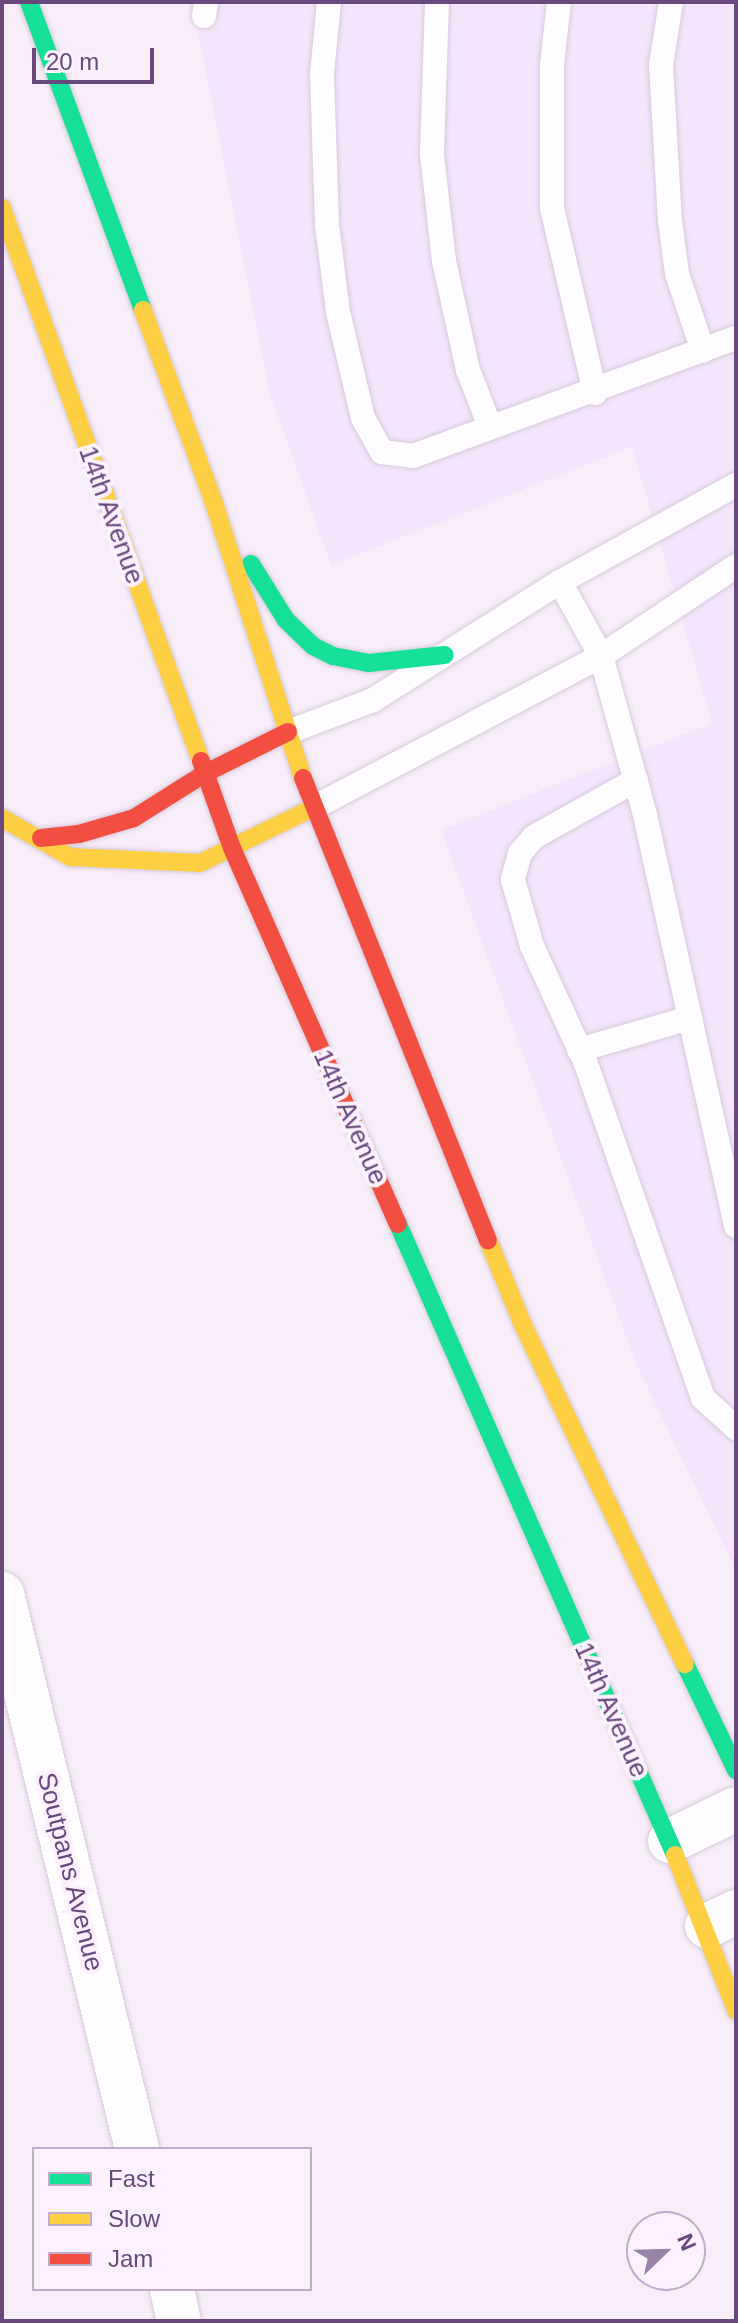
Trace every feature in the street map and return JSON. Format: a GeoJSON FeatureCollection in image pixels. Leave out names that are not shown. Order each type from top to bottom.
{"type":"FeatureCollection","features":[{"type":"Feature","properties":{"kind":"main road"},"geometry":{"type":"LineString","coordinates":[[29,2],[214,503],[313,808],[523,1325],[736,1770]]}},
{"type":"Feature","properties":{"kind":"main road","name":"14th Avenue"},"geometry":{"type":"LineString","coordinates":[[2,208],[232,848],[670,1841],[721,1919],[736,2010]]}},
{"type":"Feature","properties":{"kind":"main road"},"geometry":{"type":"LineString","coordinates":[[214,503],[286,620],[313,646],[333,656],[369,663],[445,655]]}},
{"type":"Feature","properties":{"kind":"main road"},"geometry":{"type":"LineString","coordinates":[[35,838],[79,834],[134,818],[204,774],[288,732]]}},
{"type":"Feature","properties":{"kind":"main road"},"geometry":{"type":"LineString","coordinates":[[2,818],[35,838],[84,860],[200,863],[313,808]]}},
{"type":"Feature","properties":{"kind":"street","name":"Soutpans Avenue"},"geometry":{"type":"LineString","coordinates":[[2,1594],[137,2147]]}},
{"type":"Feature","properties":{"kind":"street"},"geometry":{"type":"LineString","coordinates":[[670,1841],[736,1809]]}},
{"type":"Feature","properties":{"kind":"street"},"geometry":{"type":"LineString","coordinates":[[172,2291],[179,2321]]}},
{"type":"Feature","properties":{"kind":"lane"},"geometry":{"type":"LineString","coordinates":[[329,2],[322,74],[327,225],[338,312],[363,418],[375,444],[388,455],[413,456],[489,424],[595,393],[736,338]]}},
{"type":"Feature","properties":{"kind":"lane"},"geometry":{"type":"LineString","coordinates":[[437,2],[432,154],[444,261],[468,370],[489,424]]}},
{"type":"Feature","properties":{"kind":"lane"},"geometry":{"type":"LineString","coordinates":[[559,2],[552,64],[552,208],[595,393]]}},
{"type":"Feature","properties":{"kind":"lane"},"geometry":{"type":"LineString","coordinates":[[671,2],[661,65],[670,220],[677,274],[703,351]]}},
{"type":"Feature","properties":{"kind":"lane"},"geometry":{"type":"LineString","coordinates":[[288,732],[373,700],[560,582],[736,485]]}},
{"type":"Feature","properties":{"kind":"lane"},"geometry":{"type":"LineString","coordinates":[[313,808],[601,656],[736,566]]}},
{"type":"Feature","properties":{"kind":"lane"},"geometry":{"type":"LineString","coordinates":[[560,582],[601,656],[636,780],[736,1226]]}},
{"type":"Feature","properties":{"kind":"lane"},"geometry":{"type":"LineString","coordinates":[[636,780],[534,837],[515,863],[513,880],[532,946],[579,1050],[703,1398],[736,1428]]}},
{"type":"Feature","properties":{"kind":"lane"},"geometry":{"type":"LineString","coordinates":[[579,1050],[690,1018]]}},
{"type":"Feature","properties":{"kind":"shaded area"},"geometry":{"type":"Polygon","coordinates":[[[192,2],[736,2],[736,1570],[637,1366],[441,830],[712,723],[632,447],[331,565],[269,391],[192,2]]]}},
{"type":"Feature","properties":{"kind":"traffic: fast"},"geometry":{"type":"LineString","coordinates":[[29,2],[143,310]]}},
{"type":"Feature","properties":{"kind":"traffic: fast"},"geometry":{"type":"LineString","coordinates":[[251,564],[286,620],[313,646],[333,656],[369,663],[445,655]]}},
{"type":"Feature","properties":{"kind":"traffic: fast"},"geometry":{"type":"LineString","coordinates":[[398,1224],[675,1855]]}},
{"type":"Feature","properties":{"kind":"traffic: fast"},"geometry":{"type":"LineString","coordinates":[[685,1664],[736,1770]]}},
{"type":"Feature","properties":{"kind":"traffic: slow"},"geometry":{"type":"LineString","coordinates":[[2,208],[201,761]]}},
{"type":"Feature","properties":{"kind":"traffic: slow"},"geometry":{"type":"LineString","coordinates":[[143,310],[214,503],[303,778]]}},
{"type":"Feature","properties":{"kind":"traffic: slow"},"geometry":{"type":"LineString","coordinates":[[2,818],[70,857],[200,863],[313,808]]}},
{"type":"Feature","properties":{"kind":"traffic: slow"},"geometry":{"type":"LineString","coordinates":[[488,1240],[523,1325],[685,1664]]}},
{"type":"Feature","properties":{"kind":"traffic: slow"},"geometry":{"type":"LineString","coordinates":[[675,1855],[736,2010]]}},
{"type":"Feature","properties":{"kind":"traffic: jam"},"geometry":{"type":"LineString","coordinates":[[41,838],[79,834],[134,818],[204,774],[288,732]]}},
{"type":"Feature","properties":{"kind":"traffic: jam"},"geometry":{"type":"LineString","coordinates":[[201,761],[232,848],[398,1224]]}},
{"type":"Feature","properties":{"kind":"traffic: jam"},"geometry":{"type":"LineString","coordinates":[[303,778],[488,1240]]}}]}
